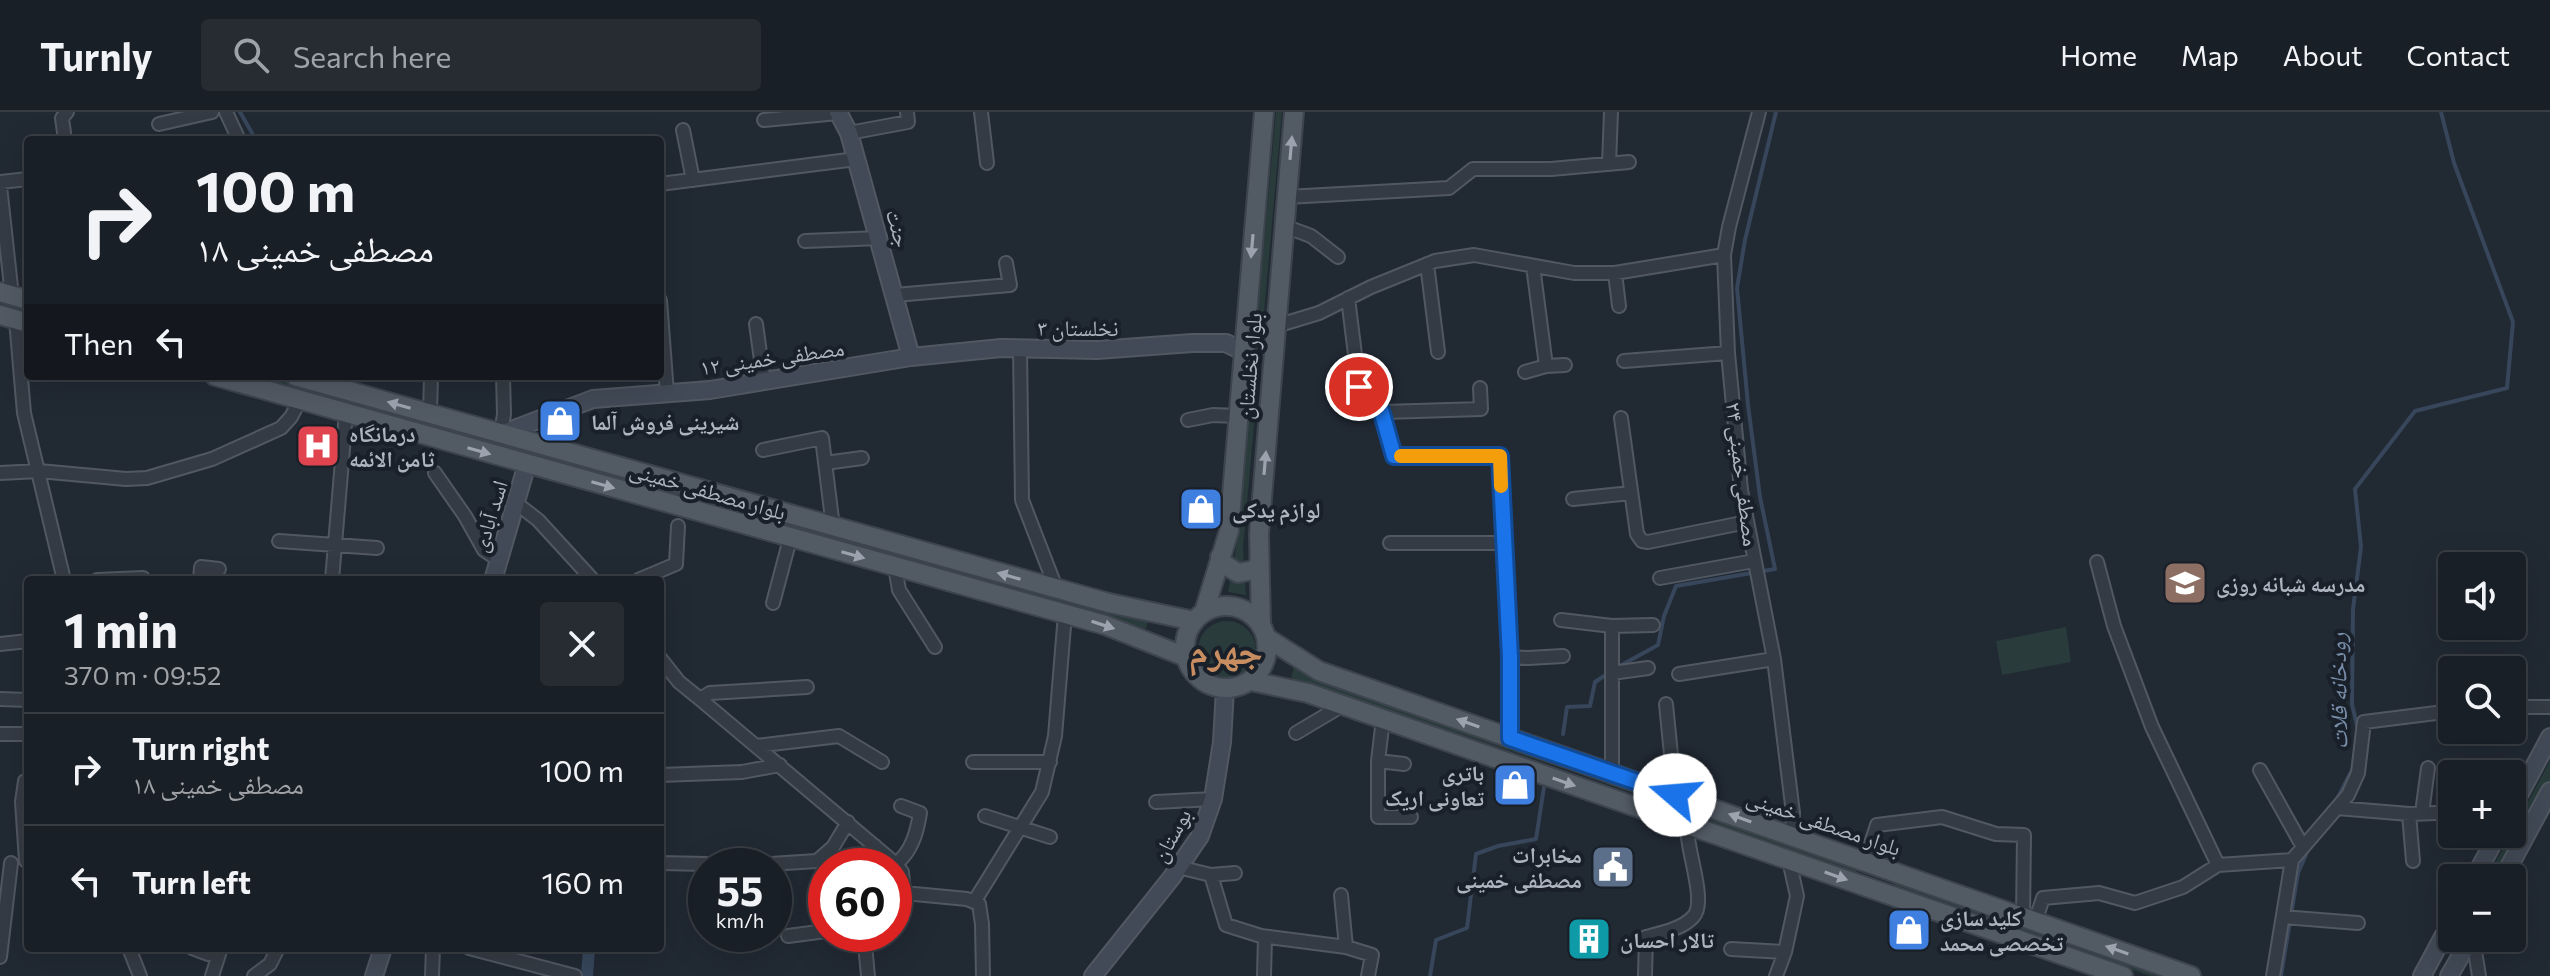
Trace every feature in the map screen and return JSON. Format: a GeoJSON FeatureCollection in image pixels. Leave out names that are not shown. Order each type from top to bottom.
{"type":"FeatureCollection","features":[{"type":"Feature","properties":{"kind":"main road","name":"بلوار نخلستان"},"geometry":{"type":"LineString","coordinates":[[1199,617],[1229,531],[1264,112]]}},
{"type":"Feature","properties":{"kind":"main road","name":"بلوار نخلستان"},"geometry":{"type":"LineString","coordinates":[[1264,631],[1259,534],[1294,112]]}},
{"type":"Feature","properties":{"kind":"main road","name":"بلوار مصطفی خمینی"},"geometry":{"type":"LineString","coordinates":[[229,380],[1105,625],[1186,657]]}},
{"type":"Feature","properties":{"kind":"main road","name":"بلوار مصطفی خمینی"},"geometry":{"type":"LineString","coordinates":[[309,380],[1109,603],[1199,617]]}},
{"type":"Feature","properties":{"kind":"main road"},"geometry":{"type":"LineString","coordinates":[[527,464],[534,444]]}},
{"type":"Feature","properties":{"kind":"main road"},"geometry":{"type":"LineString","coordinates":[[759,529],[765,508]]}},
{"type":"Feature","properties":{"kind":"main road"},"geometry":{"type":"LineString","coordinates":[[1220,557],[1230,570],[1238,573],[1254,570],[1259,564]]}},
{"type":"Feature","properties":{"kind":"main road"},"geometry":{"type":"LineString","coordinates":[[1229,606],[1253,615],[1264,631],[1268,650],[1265,662],[1260,673],[1251,681],[1225,689],[1200,680],[1191,669],[1185,644],[1199,617],[1216,607],[1229,606]]}},
{"type":"Feature","properties":{"kind":"main road","name":"بلوار مصطفی خمینی"},"geometry":{"type":"LineString","coordinates":[[1264,631],[1319,671],[2191,976]]}},
{"type":"Feature","properties":{"kind":"main road"},"geometry":{"type":"LineString","coordinates":[[1251,681],[1298,690],[1343,705],[2123,976]]}},
{"type":"Feature","properties":{"kind":"main road"},"geometry":{"type":"LineString","coordinates":[[1874,865],[1874,889]]}},
{"type":"Feature","properties":{"kind":"street"},"geometry":{"type":"LineString","coordinates":[[64,136],[62,118],[67,112]]}},
{"type":"Feature","properties":{"kind":"street"},"geometry":{"type":"LineString","coordinates":[[159,124],[212,112]]}},
{"type":"Feature","properties":{"kind":"street"},"geometry":{"type":"LineString","coordinates":[[226,112],[237,136]]}},
{"type":"Feature","properties":{"kind":"street"},"geometry":{"type":"LineString","coordinates":[[764,120],[838,112]]}},
{"type":"Feature","properties":{"kind":"street","name":"جنت"},"geometry":{"type":"LineString","coordinates":[[838,112],[849,133],[911,357]]}},
{"type":"Feature","properties":{"kind":"street"},"geometry":{"type":"LineString","coordinates":[[849,133],[908,122],[907,112]]}},
{"type":"Feature","properties":{"kind":"street"},"geometry":{"type":"LineString","coordinates":[[981,112],[987,163]]}},
{"type":"Feature","properties":{"kind":"street"},"geometry":{"type":"LineString","coordinates":[[1609,164],[1611,112]]}},
{"type":"Feature","properties":{"kind":"street","name":"مصطفی خمینی ۲۴"},"geometry":{"type":"LineString","coordinates":[[1759,112],[1724,255],[1728,353],[1741,490],[1774,659],[1793,813],[1792,837]]}},
{"type":"Feature","properties":{"kind":"street"},"geometry":{"type":"LineString","coordinates":[[683,130],[693,180]]}},
{"type":"Feature","properties":{"kind":"street"},"geometry":{"type":"LineString","coordinates":[[664,184],[856,159]]}},
{"type":"Feature","properties":{"kind":"street"},"geometry":{"type":"LineString","coordinates":[[1287,197],[1449,188],[1473,169],[1551,169],[1629,162]]}},
{"type":"Feature","properties":{"kind":"street"},"geometry":{"type":"LineString","coordinates":[[13,296],[0,184],[24,180]]}},
{"type":"Feature","properties":{"kind":"street"},"geometry":{"type":"LineString","coordinates":[[1284,226],[1311,236],[1338,257]]}},
{"type":"Feature","properties":{"kind":"street"},"geometry":{"type":"LineString","coordinates":[[805,241],[880,238]]}},
{"type":"Feature","properties":{"kind":"street"},"geometry":{"type":"LineString","coordinates":[[1276,326],[1319,313],[1427,264],[1474,255],[1574,273],[1615,273],[1724,255]]}},
{"type":"Feature","properties":{"kind":"street"},"geometry":{"type":"LineString","coordinates":[[895,295],[1010,285],[1006,263]]}},
{"type":"Feature","properties":{"kind":"street"},"geometry":{"type":"LineString","coordinates":[[1427,264],[1438,352]]}},
{"type":"Feature","properties":{"kind":"street"},"geometry":{"type":"LineString","coordinates":[[1533,266],[1546,366]]}},
{"type":"Feature","properties":{"kind":"street"},"geometry":{"type":"LineString","coordinates":[[1615,273],[1619,306]]}},
{"type":"Feature","properties":{"kind":"street"},"geometry":{"type":"LineString","coordinates":[[1348,298],[1359,387],[1366,404],[1384,412],[1481,409],[1480,388]]}},
{"type":"Feature","properties":{"kind":"street"},"geometry":{"type":"LineString","coordinates":[[15,320],[24,413],[63,576]]}},
{"type":"Feature","properties":{"kind":"street"},"geometry":{"type":"LineString","coordinates":[[756,324],[764,382]]}},
{"type":"Feature","properties":{"kind":"street","name":"نخلستان ۳"},"geometry":{"type":"LineString","coordinates":[[911,357],[1020,348],[1097,350],[1226,343],[1244,352]]}},
{"type":"Feature","properties":{"kind":"street"},"geometry":{"type":"LineString","coordinates":[[1020,348],[1022,500],[1056,588]]}},
{"type":"Feature","properties":{"kind":"street"},"geometry":{"type":"LineString","coordinates":[[664,353],[667,393]]}},
{"type":"Feature","properties":{"kind":"street"},"geometry":{"type":"LineString","coordinates":[[1624,361],[1728,353]]}},
{"type":"Feature","properties":{"kind":"street","name":"مصطفی خمینی ۱۲"},"geometry":{"type":"LineString","coordinates":[[501,434],[593,399],[764,382],[911,357]]}},
{"type":"Feature","properties":{"kind":"street"},"geometry":{"type":"LineString","coordinates":[[1525,372],[1565,365]]}},
{"type":"Feature","properties":{"kind":"street"},"geometry":{"type":"LineString","coordinates":[[430,414],[431,380]]}},
{"type":"Feature","properties":{"kind":"street"},"geometry":{"type":"LineString","coordinates":[[501,434],[503,380]]}},
{"type":"Feature","properties":{"kind":"street"},"geometry":{"type":"LineString","coordinates":[[0,473],[39,471],[147,478],[212,459],[281,428],[300,400]]}},
{"type":"Feature","properties":{"kind":"street"},"geometry":{"type":"LineString","coordinates":[[1381,410],[1394,456],[1500,456],[1510,657],[1510,738]]}},
{"type":"Feature","properties":{"kind":"street"},"geometry":{"type":"LineString","coordinates":[[332,576],[346,413]]}},
{"type":"Feature","properties":{"kind":"street"},"geometry":{"type":"LineString","coordinates":[[1188,420],[1213,415],[1238,416]]}},
{"type":"Feature","properties":{"kind":"street"},"geometry":{"type":"LineString","coordinates":[[1621,418],[1637,534],[1642,541],[1747,522]]}},
{"type":"Feature","properties":{"kind":"street"},"geometry":{"type":"LineString","coordinates":[[763,450],[822,438],[833,527]]}},
{"type":"Feature","properties":{"kind":"street"},"geometry":{"type":"LineString","coordinates":[[825,463],[862,458]]}},
{"type":"Feature","properties":{"kind":"street","name":"اسد آبادی"},"geometry":{"type":"LineString","coordinates":[[494,576],[527,464]]}},
{"type":"Feature","properties":{"kind":"street"},"geometry":{"type":"LineString","coordinates":[[435,473],[484,550],[499,560]]}},
{"type":"Feature","properties":{"kind":"street"},"geometry":{"type":"LineString","coordinates":[[1573,499],[1631,493]]}},
{"type":"Feature","properties":{"kind":"street"},"geometry":{"type":"LineString","coordinates":[[516,503],[538,520],[589,576]]}},
{"type":"Feature","properties":{"kind":"street"},"geometry":{"type":"LineString","coordinates":[[648,576],[676,564],[678,526]]}},
{"type":"Feature","properties":{"kind":"street"},"geometry":{"type":"LineString","coordinates":[[773,603],[790,539]]}},
{"type":"Feature","properties":{"kind":"street"},"geometry":{"type":"LineString","coordinates":[[279,541],[377,548]]}},
{"type":"Feature","properties":{"kind":"street"},"geometry":{"type":"LineString","coordinates":[[1390,543],[1504,543]]}},
{"type":"Feature","properties":{"kind":"street"},"geometry":{"type":"LineString","coordinates":[[1660,578],[1754,561]]}},
{"type":"Feature","properties":{"kind":"street"},"geometry":{"type":"LineString","coordinates":[[2097,562],[2114,626],[2152,727],[2218,865]]}},
{"type":"Feature","properties":{"kind":"street"},"geometry":{"type":"LineString","coordinates":[[200,576],[201,567],[219,569]]}},
{"type":"Feature","properties":{"kind":"street"},"geometry":{"type":"LineString","coordinates":[[895,567],[899,590],[935,647]]}},
{"type":"Feature","properties":{"kind":"street"},"geometry":{"type":"LineString","coordinates":[[983,976],[982,924],[976,903],[1042,792],[1055,736],[1065,614]]}},
{"type":"Feature","properties":{"kind":"street"},"geometry":{"type":"LineString","coordinates":[[1561,620],[1612,626],[1653,625]]}},
{"type":"Feature","properties":{"kind":"street"},"geometry":{"type":"LineString","coordinates":[[1612,626],[1612,774]]}},
{"type":"Feature","properties":{"kind":"street"},"geometry":{"type":"LineString","coordinates":[[0,644],[24,641]]}},
{"type":"Feature","properties":{"kind":"street"},"geometry":{"type":"LineString","coordinates":[[1510,657],[1563,656]]}},
{"type":"Feature","properties":{"kind":"street"},"geometry":{"type":"LineString","coordinates":[[1679,674],[1774,659]]}},
{"type":"Feature","properties":{"kind":"street"},"geometry":{"type":"LineString","coordinates":[[664,666],[877,848]]}},
{"type":"Feature","properties":{"kind":"street"},"geometry":{"type":"LineString","coordinates":[[1612,673],[1648,668]]}},
{"type":"Feature","properties":{"kind":"street"},"geometry":{"type":"LineString","coordinates":[[700,699],[710,693],[807,687]]}},
{"type":"Feature","properties":{"kind":"street","name":"بوستان"},"geometry":{"type":"LineString","coordinates":[[1093,976],[1145,913],[1200,836],[1213,799],[1222,742],[1225,689]]}},
{"type":"Feature","properties":{"kind":"street"},"geometry":{"type":"LineString","coordinates":[[0,699],[24,700]]}},
{"type":"Feature","properties":{"kind":"street"},"geometry":{"type":"LineString","coordinates":[[1666,704],[1675,795]]}},
{"type":"Feature","properties":{"kind":"street"},"geometry":{"type":"LineString","coordinates":[[1296,733],[1343,705]]}},
{"type":"Feature","properties":{"kind":"street"},"geometry":{"type":"LineString","coordinates":[[2526,707],[2550,707]]}},
{"type":"Feature","properties":{"kind":"street"},"geometry":{"type":"LineString","coordinates":[[2273,976],[2292,860],[2348,795],[2358,773],[2364,722],[2438,713]]}},
{"type":"Feature","properties":{"kind":"street"},"geometry":{"type":"LineString","coordinates":[[1383,719],[1378,761],[1378,817],[1411,817]]}},
{"type":"Feature","properties":{"kind":"street"},"geometry":{"type":"LineString","coordinates":[[0,734],[24,734]]}},
{"type":"Feature","properties":{"kind":"street"},"geometry":{"type":"LineString","coordinates":[[756,746],[839,736],[882,762]]}},
{"type":"Feature","properties":{"kind":"street"},"geometry":{"type":"LineString","coordinates":[[2526,782],[2550,737]]}},
{"type":"Feature","properties":{"kind":"street"},"geometry":{"type":"LineString","coordinates":[[1378,761],[1404,764]]}},
{"type":"Feature","properties":{"kind":"street"},"geometry":{"type":"LineString","coordinates":[[973,762],[1050,762]]}},
{"type":"Feature","properties":{"kind":"street"},"geometry":{"type":"LineString","coordinates":[[664,775],[742,772],[780,765]]}},
{"type":"Feature","properties":{"kind":"street"},"geometry":{"type":"LineString","coordinates":[[2413,861],[2415,813],[2428,768]]}},
{"type":"Feature","properties":{"kind":"street"},"geometry":{"type":"LineString","coordinates":[[2260,770],[2303,847]]}},
{"type":"Feature","properties":{"kind":"street"},"geometry":{"type":"LineString","coordinates":[[24,788],[24,825]]}},
{"type":"Feature","properties":{"kind":"street"},"geometry":{"type":"LineString","coordinates":[[2511,864],[2550,791]]}},
{"type":"Feature","properties":{"kind":"street"},"geometry":{"type":"LineString","coordinates":[[1156,802],[1213,799]]}},
{"type":"Feature","properties":{"kind":"street"},"geometry":{"type":"LineString","coordinates":[[901,806],[920,813],[917,832],[910,848]]}},
{"type":"Feature","properties":{"kind":"street"},"geometry":{"type":"LineString","coordinates":[[2337,808],[2437,813]]}},
{"type":"Feature","properties":{"kind":"street"},"geometry":{"type":"LineString","coordinates":[[985,816],[1050,837]]}},
{"type":"Feature","properties":{"kind":"street"},"geometry":{"type":"LineString","coordinates":[[1874,865],[1877,825],[1942,817],[1996,834],[2024,835],[2029,920]]}},
{"type":"Feature","properties":{"kind":"street"},"geometry":{"type":"LineString","coordinates":[[664,863],[753,865],[817,861],[833,847],[848,822]]}},
{"type":"Feature","properties":{"kind":"street"},"geometry":{"type":"LineString","coordinates":[[1645,976],[1646,937],[1671,930],[1694,917],[1697,910],[1699,891],[1686,838],[1687,824]]}},
{"type":"Feature","properties":{"kind":"street"},"geometry":{"type":"LineString","coordinates":[[1776,976],[1785,952],[1797,896],[1789,860]]}},
{"type":"Feature","properties":{"kind":"street"},"geometry":{"type":"LineString","coordinates":[[2029,920],[2043,898],[2099,893],[2135,903],[2183,887],[2218,865],[2292,860]]}},
{"type":"Feature","properties":{"kind":"street"},"geometry":{"type":"LineString","coordinates":[[0,957],[5,865]]}},
{"type":"Feature","properties":{"kind":"street"},"geometry":{"type":"LineString","coordinates":[[1178,867],[1211,875],[1235,873]]}},
{"type":"Feature","properties":{"kind":"street"},"geometry":{"type":"LineString","coordinates":[[1211,875],[1226,925],[1265,937],[1346,947],[1372,955],[1368,976]]}},
{"type":"Feature","properties":{"kind":"street"},"geometry":{"type":"LineString","coordinates":[[912,894],[967,899],[976,903]]}},
{"type":"Feature","properties":{"kind":"street"},"geometry":{"type":"LineString","coordinates":[[1341,895],[1346,947]]}},
{"type":"Feature","properties":{"kind":"street"},"geometry":{"type":"LineString","coordinates":[[2284,917],[2358,923]]}},
{"type":"Feature","properties":{"kind":"street"},"geometry":{"type":"LineString","coordinates":[[1264,976],[1265,937]]}},
{"type":"Feature","properties":{"kind":"street"},"geometry":{"type":"LineString","coordinates":[[2422,976],[2438,946]]}},
{"type":"Feature","properties":{"kind":"street"},"geometry":{"type":"LineString","coordinates":[[1731,949],[1785,952]]}},
{"type":"Feature","properties":{"kind":"street"},"geometry":{"type":"LineString","coordinates":[[131,952],[140,976]]}},
{"type":"Feature","properties":{"kind":"street"},"geometry":{"type":"LineString","coordinates":[[212,976],[220,952]]}},
{"type":"Feature","properties":{"kind":"street"},"geometry":{"type":"LineString","coordinates":[[254,976],[270,964],[276,952]]}},
{"type":"Feature","properties":{"kind":"street"},"geometry":{"type":"LineString","coordinates":[[374,976],[382,952]]}},
{"type":"Feature","properties":{"kind":"street"},"geometry":{"type":"LineString","coordinates":[[432,976],[433,952]]}},
{"type":"Feature","properties":{"kind":"street"},"geometry":{"type":"LineString","coordinates":[[484,952],[575,976]]}},
{"type":"Feature","properties":{"kind":"street"},"geometry":{"type":"LineString","coordinates":[[866,952],[868,976]]}},
{"type":"Feature","properties":{"kind":"street"},"geometry":{"type":"LineString","coordinates":[[2449,976],[2464,952]]}},
{"type":"Feature","properties":{"kind":"street"},"geometry":{"type":"LineString","coordinates":[[2475,952],[2479,976]]}},
{"type":"Feature","properties":{"kind":"shaded area"},"geometry":{"type":"Polygon","coordinates":[[[1276,112],[1282,112],[1243,548],[1246,595],[1228,592],[1236,548],[1276,112]]]}},
{"type":"Feature","properties":{"kind":"shaded area"},"geometry":{"type":"Polygon","coordinates":[[[261,380],[287,380],[513,444],[511,451],[261,380]]]}},
{"type":"Feature","properties":{"kind":"shaded area"},"geometry":{"type":"Polygon","coordinates":[[[567,458],[739,509],[737,516],[565,465],[567,458]]]}},
{"type":"Feature","properties":{"kind":"shaded area"},"geometry":{"type":"Polygon","coordinates":[[[779,519],[1148,621],[1146,629],[776,526],[779,519]]]}},
{"type":"Feature","properties":{"kind":"shaded area"},"geometry":{"type":"Polygon","coordinates":[[[1227,621],[1248,629],[1256,650],[1248,671],[1227,679],[1206,671],[1198,650],[1206,629],[1227,621]]]}},
{"type":"Feature","properties":{"kind":"shaded area"},"geometry":{"type":"Polygon","coordinates":[[[2066,627],[2071,662],[2002,675],[1996,641],[2066,627]]]}},
{"type":"Feature","properties":{"kind":"shaded area"},"geometry":{"type":"Polygon","coordinates":[[[1294,667],[1858,866],[1856,874],[1571,771],[1291,678],[1294,667]]]}},
{"type":"Feature","properties":{"kind":"shaded area"},"geometry":{"type":"Polygon","coordinates":[[[2550,761],[2550,784],[2526,827],[2526,806],[2550,761]]]}},
{"type":"Feature","properties":{"kind":"shaded area"},"geometry":{"type":"Polygon","coordinates":[[[2503,848],[2515,848],[2506,864],[2495,864],[2503,848]]]}},
{"type":"Feature","properties":{"kind":"shaded area"},"geometry":{"type":"Polygon","coordinates":[[[1895,877],[2174,976],[2150,976],[1893,885],[1895,877]]]}},
{"type":"Feature","properties":{"kind":"waterway"},"geometry":{"type":"LineString","coordinates":[[240,112],[254,136]]}},
{"type":"Feature","properties":{"kind":"waterway"},"geometry":{"type":"LineString","coordinates":[[1618,667],[1658,645],[1664,616],[1676,586],[1775,569],[1760,497],[1737,288],[1745,240],[1776,112]]}},
{"type":"Feature","properties":{"kind":"waterway","name":"رودخانه قلات"},"geometry":{"type":"LineString","coordinates":[[2358,730],[2352,704],[2353,609],[2361,547],[2355,489],[2415,411],[2507,388],[2513,322],[2454,163],[2441,112]]}},
{"type":"Feature","properties":{"kind":"waterway"},"geometry":{"type":"LineString","coordinates":[[1563,734],[1567,707],[1590,706],[1595,682],[1610,672]]}},
{"type":"Feature","properties":{"kind":"waterway","name":"رودخانه قلات"},"geometry":{"type":"LineString","coordinates":[[2336,801],[2354,766]]}},
{"type":"Feature","properties":{"kind":"waterway"},"geometry":{"type":"LineString","coordinates":[[1430,976],[1436,940],[1467,928],[1476,854],[1498,846],[1536,839],[1544,787]]}},
{"type":"Feature","properties":{"kind":"waterway","name":"رودخانه قلات"},"geometry":{"type":"LineString","coordinates":[[2281,976],[2298,873],[2308,850]]}},
{"type":"Feature","properties":{"kind":"waterway"},"geometry":{"type":"LineString","coordinates":[[587,976],[589,952]]}},
{"type":"Feature","properties":{"kind":"slow traffic"},"geometry":{"type":"LineString","coordinates":[[1401,456],[1500,456],[1501,486]]}},
{"type":"Feature","properties":{"kind":"place","name":"شیرینی فروش آلما"},"geometry":{"type":"Point","coordinates":[560,421]}},
{"type":"Feature","properties":{"kind":"place","name":"درمانگاه ثامن الائمه"},"geometry":{"type":"Point","coordinates":[318,446]}},
{"type":"Feature","properties":{"kind":"place","name":"لوازم یدکی"},"geometry":{"type":"Point","coordinates":[1201,509]}},
{"type":"Feature","properties":{"kind":"place","name":"مدرسه شبانه روزی"},"geometry":{"type":"Point","coordinates":[2185,583]}},
{"type":"Feature","properties":{"kind":"place","name":"باتری تعاونی اریک"},"geometry":{"type":"Point","coordinates":[1515,785]}},
{"type":"Feature","properties":{"kind":"place","name":"مخابرات مصطفی خمینی"},"geometry":{"type":"Point","coordinates":[1613,867]}},
{"type":"Feature","properties":{"kind":"place","name":"کلید سازی تخصصی محمد"},"geometry":{"type":"Point","coordinates":[1909,930]}},
{"type":"Feature","properties":{"kind":"place","name":"تالار احسان"},"geometry":{"type":"Point","coordinates":[1589,939]}},
{"type":"Feature","properties":{"kind":"district","name":"جهرم"},"geometry":{"type":"Point","coordinates":[1226,648]}},
{"type":"Feature","properties":{"kind":"route"},"geometry":{"type":"LineString","coordinates":[[1359,387],[1366,404],[1381,410],[1394,456],[1500,456],[1510,657],[1510,738],[1675,795]]}}]}
